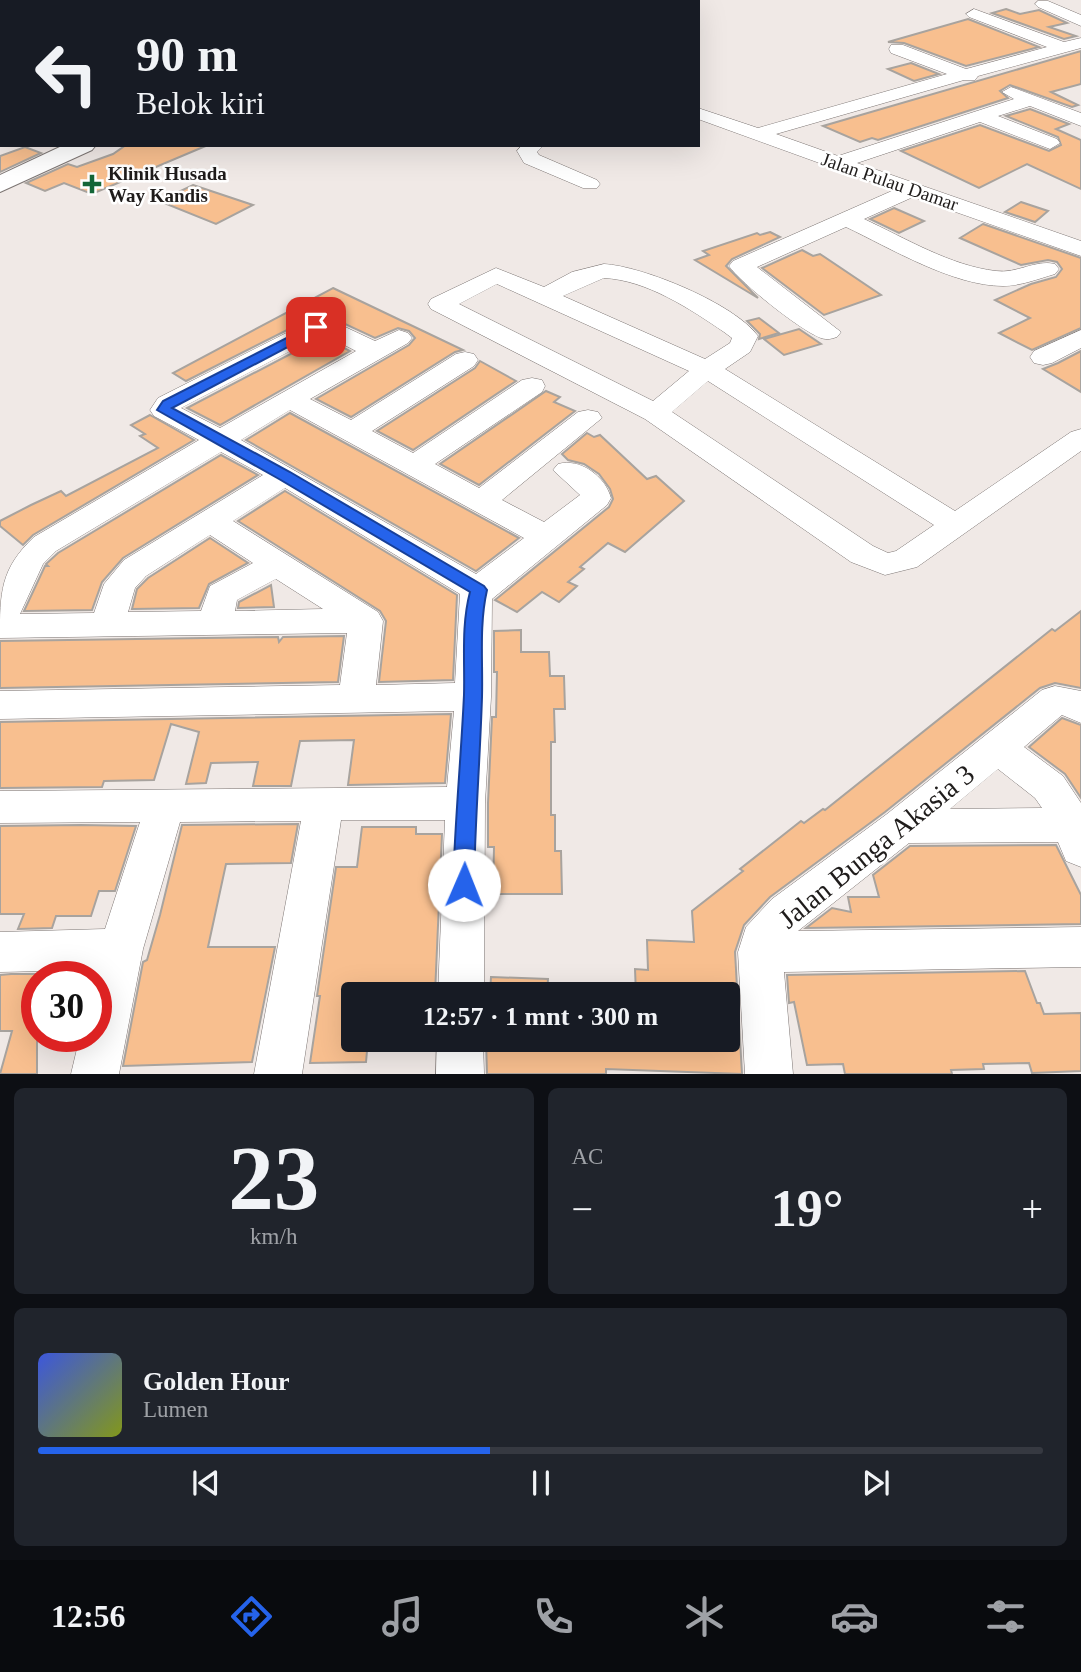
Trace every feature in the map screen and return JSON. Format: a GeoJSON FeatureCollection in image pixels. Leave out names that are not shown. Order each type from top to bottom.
{"type":"FeatureCollection","features":[{"type":"Feature","properties":{"kind":"main road"},"geometry":{"type":"LineString","coordinates":[[0,184],[80,147]]}},
{"type":"Feature","properties":{"kind":"street"},"geometry":{"type":"LineString","coordinates":[[1043,4],[1081,21]]}},
{"type":"Feature","properties":{"kind":"street"},"geometry":{"type":"LineString","coordinates":[[974,14],[1072,45]]}},
{"type":"Feature","properties":{"kind":"street"},"geometry":{"type":"LineString","coordinates":[[757,134],[1072,45]]}},
{"type":"Feature","properties":{"kind":"street"},"geometry":{"type":"LineString","coordinates":[[897,49],[1081,120]]}},
{"type":"Feature","properties":{"kind":"street"},"geometry":{"type":"LineString","coordinates":[[838,163],[901,140],[1031,100]]}},
{"type":"Feature","properties":{"kind":"street","name":"Jalan Pulau Damar"},"geometry":{"type":"LineString","coordinates":[[700,114],[1081,249]]}},
{"type":"Feature","properties":{"kind":"street"},"geometry":{"type":"LineString","coordinates":[[982,116],[1050,143]]}},
{"type":"Feature","properties":{"kind":"street"},"geometry":{"type":"LineString","coordinates":[[532,147],[527,151],[531,159],[590,184]]}},
{"type":"Feature","properties":{"kind":"street"},"geometry":{"type":"LineString","coordinates":[[828,332],[786,303],[741,266],[913,188]]}},
{"type":"Feature","properties":{"kind":"street"},"geometry":{"type":"LineString","coordinates":[[846,219],[947,263],[990,278],[1012,278],[1047,270]]}},
{"type":"Feature","properties":{"kind":"street"},"geometry":{"type":"LineString","coordinates":[[1054,239],[1081,230]]}},
{"type":"Feature","properties":{"kind":"street"},"geometry":{"type":"LineString","coordinates":[[544,297],[589,274],[622,271],[718,314],[745,336],[741,347],[707,369],[655,413]]}},
{"type":"Feature","properties":{"kind":"street"},"geometry":{"type":"LineString","coordinates":[[956,525],[707,369],[496,275],[440,304],[655,413],[862,554],[885,564],[906,559],[956,525],[1081,438]]}},
{"type":"Feature","properties":{"kind":"street"},"geometry":{"type":"LineString","coordinates":[[366,621],[0,623],[23,568],[35,551],[219,442],[290,399],[388,345],[318,326],[165,406],[166,412],[219,442],[285,475],[478,590]]}},
{"type":"Feature","properties":{"kind":"street"},"geometry":{"type":"LineString","coordinates":[[1043,357],[1081,338]]}},
{"type":"Feature","properties":{"kind":"street"},"geometry":{"type":"LineString","coordinates":[[352,432],[465,360]]}},
{"type":"Feature","properties":{"kind":"street"},"geometry":{"type":"LineString","coordinates":[[414,465],[532,386]]}},
{"type":"Feature","properties":{"kind":"street"},"geometry":{"type":"LineString","coordinates":[[290,399],[547,537]]}},
{"type":"Feature","properties":{"kind":"street"},"geometry":{"type":"LineString","coordinates":[[481,501],[588,418]]}},
{"type":"Feature","properties":{"kind":"street"},"geometry":{"type":"LineString","coordinates":[[461,982],[474,610],[478,590],[596,498],[596,491],[587,482],[568,470]]}},
{"type":"Feature","properties":{"kind":"street"},"geometry":{"type":"LineString","coordinates":[[108,623],[116,591],[124,578],[285,475]]}},
{"type":"Feature","properties":{"kind":"street"},"geometry":{"type":"LineString","coordinates":[[210,521],[366,621]]}},
{"type":"Feature","properties":{"kind":"street"},"geometry":{"type":"LineString","coordinates":[[215,622],[222,594],[277,564]]}},
{"type":"Feature","properties":{"kind":"street"},"geometry":{"type":"LineString","coordinates":[[356,698],[366,621]]}},
{"type":"Feature","properties":{"kind":"street"},"geometry":{"type":"LineString","coordinates":[[0,705],[473,696]]}},
{"type":"Feature","properties":{"kind":"street","name":"Jalan Bunga Akasia 3"},"geometry":{"type":"LineString","coordinates":[[760,952],[762,941],[787,914],[1055,701],[1069,701],[1081,709]]}},
{"type":"Feature","properties":{"kind":"street"},"geometry":{"type":"LineString","coordinates":[[901,825],[1076,837],[1061,803],[1049,787],[998,748]]}},
{"type":"Feature","properties":{"kind":"street"},"geometry":{"type":"LineString","coordinates":[[278,1073],[324,803]]}},
{"type":"Feature","properties":{"kind":"street"},"geometry":{"type":"LineString","coordinates":[[0,807],[466,803]]}},
{"type":"Feature","properties":{"kind":"street"},"geometry":{"type":"LineString","coordinates":[[95,1073],[121,949],[164,805]]}},
{"type":"Feature","properties":{"kind":"street"},"geometry":{"type":"LineString","coordinates":[[769,1073],[760,952],[1081,947]]}},
{"type":"Feature","properties":{"kind":"street"},"geometry":{"type":"LineString","coordinates":[[0,952],[121,949]]}},
{"type":"Feature","properties":{"kind":"street"},"geometry":{"type":"LineString","coordinates":[[460,1052],[460,1073]]}},
{"type":"Feature","properties":{"kind":"building"},"geometry":{"type":"Polygon","coordinates":[[[1006,9],[1020,14],[1039,10],[1067,23],[1049,27],[1076,36],[1064,39],[992,13],[1006,9]]]}},
{"type":"Feature","properties":{"kind":"building"},"geometry":{"type":"Polygon","coordinates":[[[968,19],[1039,47],[966,66],[904,43],[888,42],[968,19]]]}},
{"type":"Feature","properties":{"kind":"building"},"geometry":{"type":"Polygon","coordinates":[[[1081,51],[1081,84],[1051,92],[1078,105],[1072,107],[1010,85],[1000,91],[1008,98],[878,140],[872,138],[860,142],[823,126],[1081,51]]]}},
{"type":"Feature","properties":{"kind":"building"},"geometry":{"type":"Polygon","coordinates":[[[911,63],[939,74],[914,81],[888,69],[911,63]]]}},
{"type":"Feature","properties":{"kind":"building"},"geometry":{"type":"Polygon","coordinates":[[[1030,109],[1069,124],[1056,129],[1081,140],[1081,189],[1027,164],[979,188],[901,151],[980,125],[1049,151],[1061,145],[1058,137],[1006,116],[1030,109]]]}},
{"type":"Feature","properties":{"kind":"building"},"geometry":{"type":"Polygon","coordinates":[[[25,147],[41,153],[0,172],[0,156],[25,147]]]}},
{"type":"Feature","properties":{"kind":"building"},"geometry":{"type":"Polygon","coordinates":[[[123,147],[203,147],[92,194],[64,183],[45,191],[26,183],[68,164],[77,167],[113,154],[123,147]]]}},
{"type":"Feature","properties":{"kind":"building"},"geometry":{"type":"Polygon","coordinates":[[[193,185],[253,205],[216,224],[164,203],[173,199],[168,197],[193,185]]]}},
{"type":"Feature","properties":{"kind":"building"},"geometry":{"type":"Polygon","coordinates":[[[1021,202],[1048,211],[1035,222],[1005,212],[1021,202]]]}},
{"type":"Feature","properties":{"kind":"building"},"geometry":{"type":"Polygon","coordinates":[[[894,208],[924,221],[899,233],[870,219],[894,208]]]}},
{"type":"Feature","properties":{"kind":"building"},"geometry":{"type":"Polygon","coordinates":[[[983,224],[1081,258],[1081,328],[1032,350],[999,333],[1030,318],[995,300],[1031,284],[1056,277],[1062,269],[1057,262],[1048,260],[1021,265],[960,238],[983,224]]]}},
{"type":"Feature","properties":{"kind":"building"},"geometry":{"type":"Polygon","coordinates":[[[770,232],[780,237],[732,259],[726,266],[758,298],[695,260],[709,255],[703,251],[757,233],[760,235],[770,232]]]}},
{"type":"Feature","properties":{"kind":"building"},"geometry":{"type":"Polygon","coordinates":[[[802,250],[813,256],[820,254],[881,295],[824,315],[762,268],[802,250]]]}},
{"type":"Feature","properties":{"kind":"building"},"geometry":{"type":"Polygon","coordinates":[[[333,288],[463,350],[455,352],[351,417],[316,399],[409,345],[415,338],[409,331],[398,328],[375,338],[326,315],[309,319],[186,381],[173,373],[333,288]]]}},
{"type":"Feature","properties":{"kind":"building"},"geometry":{"type":"Polygon","coordinates":[[[759,318],[779,333],[759,339],[760,334],[747,321],[759,318]]]}},
{"type":"Feature","properties":{"kind":"building"},"geometry":{"type":"Polygon","coordinates":[[[799,329],[821,344],[784,355],[764,339],[799,329]]]}},
{"type":"Feature","properties":{"kind":"building"},"geometry":{"type":"Polygon","coordinates":[[[323,337],[350,351],[220,425],[187,408],[323,337]]]}},
{"type":"Feature","properties":{"kind":"building"},"geometry":{"type":"Polygon","coordinates":[[[1081,351],[1081,392],[1043,369],[1058,363],[1081,351]]]}},
{"type":"Feature","properties":{"kind":"building"},"geometry":{"type":"Polygon","coordinates":[[[480,361],[516,381],[413,450],[377,431],[475,368],[480,361]]]}},
{"type":"Feature","properties":{"kind":"building"},"geometry":{"type":"Polygon","coordinates":[[[546,391],[560,397],[554,402],[575,411],[479,485],[440,464],[546,391]]]}},
{"type":"Feature","properties":{"kind":"building"},"geometry":{"type":"Polygon","coordinates":[[[290,413],[519,538],[476,571],[246,440],[290,413]]]}},
{"type":"Feature","properties":{"kind":"building"},"geometry":{"type":"Polygon","coordinates":[[[150,415],[194,440],[33,535],[23,545],[0,526],[0,521],[31,505],[61,491],[66,496],[158,448],[140,436],[145,434],[131,425],[150,415]]]}},
{"type":"Feature","properties":{"kind":"building"},"geometry":{"type":"Polygon","coordinates":[[[587,433],[594,437],[600,435],[647,479],[656,476],[684,501],[625,552],[608,543],[580,567],[584,569],[568,582],[577,586],[559,602],[542,592],[517,612],[495,600],[609,507],[613,499],[610,489],[599,474],[584,464],[568,460],[562,454],[587,433]]]}},
{"type":"Feature","properties":{"kind":"building"},"geometry":{"type":"Polygon","coordinates":[[[221,455],[258,475],[123,558],[102,582],[92,610],[24,611],[45,566],[48,566],[46,564],[58,553],[221,455]]]}},
{"type":"Feature","properties":{"kind":"building"},"geometry":{"type":"Polygon","coordinates":[[[285,491],[457,595],[453,680],[379,682],[386,621],[380,611],[238,521],[285,491]]]}},
{"type":"Feature","properties":{"kind":"building"},"geometry":{"type":"Polygon","coordinates":[[[210,538],[248,563],[209,584],[199,608],[132,609],[137,589],[148,578],[210,538]]]}},
{"type":"Feature","properties":{"kind":"building"},"geometry":{"type":"Polygon","coordinates":[[[271,585],[274,607],[238,608],[239,602],[271,585]]]}},
{"type":"Feature","properties":{"kind":"building"},"geometry":{"type":"Polygon","coordinates":[[[1081,611],[1081,688],[1055,683],[1040,688],[885,812],[770,897],[744,925],[735,952],[737,982],[636,982],[635,969],[648,970],[647,940],[694,942],[692,911],[743,871],[740,869],[801,821],[804,823],[825,810],[1052,629],[1055,631],[1081,611]]]}},
{"type":"Feature","properties":{"kind":"building"},"geometry":{"type":"Polygon","coordinates":[[[521,630],[521,652],[549,652],[550,676],[564,676],[565,709],[554,709],[555,742],[551,742],[551,815],[555,815],[555,851],[561,851],[562,894],[493,894],[494,847],[488,847],[488,803],[492,717],[496,717],[494,631],[521,630]]]}},
{"type":"Feature","properties":{"kind":"building"},"geometry":{"type":"Polygon","coordinates":[[[344,636],[338,682],[0,688],[0,641],[278,637],[279,642],[283,637],[344,636]]]}},
{"type":"Feature","properties":{"kind":"building"},"geometry":{"type":"Polygon","coordinates":[[[451,714],[445,783],[348,785],[354,740],[300,741],[291,786],[253,786],[258,762],[211,763],[206,783],[186,784],[199,732],[171,724],[154,780],[104,781],[102,787],[0,788],[0,722],[451,714]]]}},
{"type":"Feature","properties":{"kind":"building"},"geometry":{"type":"Polygon","coordinates":[[[1062,718],[1081,725],[1081,798],[1065,774],[1029,747],[1062,718]]]}},
{"type":"Feature","properties":{"kind":"building"},"geometry":{"type":"Polygon","coordinates":[[[298,824],[291,863],[226,864],[208,947],[275,947],[252,1062],[123,1066],[143,962],[147,960],[160,915],[182,825],[298,824]]]}},
{"type":"Feature","properties":{"kind":"building"},"geometry":{"type":"Polygon","coordinates":[[[0,826],[136,826],[115,891],[99,891],[91,916],[56,916],[52,928],[18,929],[24,914],[0,914],[0,826]]]}},
{"type":"Feature","properties":{"kind":"building"},"geometry":{"type":"Polygon","coordinates":[[[362,827],[416,827],[416,834],[442,834],[436,982],[341,982],[341,1052],[367,1052],[366,1062],[310,1063],[336,867],[357,867],[362,827]]]}},
{"type":"Feature","properties":{"kind":"building"},"geometry":{"type":"Polygon","coordinates":[[[1056,845],[1081,895],[1081,924],[806,928],[832,908],[851,912],[848,897],[879,897],[873,875],[910,846],[1056,845]]]}},
{"type":"Feature","properties":{"kind":"building"},"geometry":{"type":"Polygon","coordinates":[[[1025,971],[1044,1014],[1081,1013],[1081,1071],[1032,1073],[1029,1063],[983,1064],[984,1069],[951,1070],[952,1074],[845,1074],[843,1064],[807,1065],[794,1002],[789,1003],[787,975],[1025,971]]]}},
{"type":"Feature","properties":{"kind":"building"},"geometry":{"type":"Polygon","coordinates":[[[21,974],[21,1052],[37,1052],[37,1074],[0,1074],[12,1031],[0,1031],[0,975],[21,974]]]}},
{"type":"Feature","properties":{"kind":"building"},"geometry":{"type":"Polygon","coordinates":[[[491,977],[548,979],[548,982],[491,982],[491,977]]]}},
{"type":"Feature","properties":{"kind":"building"},"geometry":{"type":"Polygon","coordinates":[[[740,1039],[742,1074],[606,1069],[606,1074],[487,1074],[486,1052],[740,1052],[740,1039]]]}},
{"type":"Feature","properties":{"kind":"place","name":"Klinik Husada Way Kandis"},"geometry":{"type":"Point","coordinates":[92,184]}},
{"type":"Feature","properties":{"kind":"route"},"geometry":{"type":"LineString","coordinates":[[316,327],[168,404],[164,410],[219,442],[285,475],[478,590],[474,610],[473,696],[464,885]]}}]}
